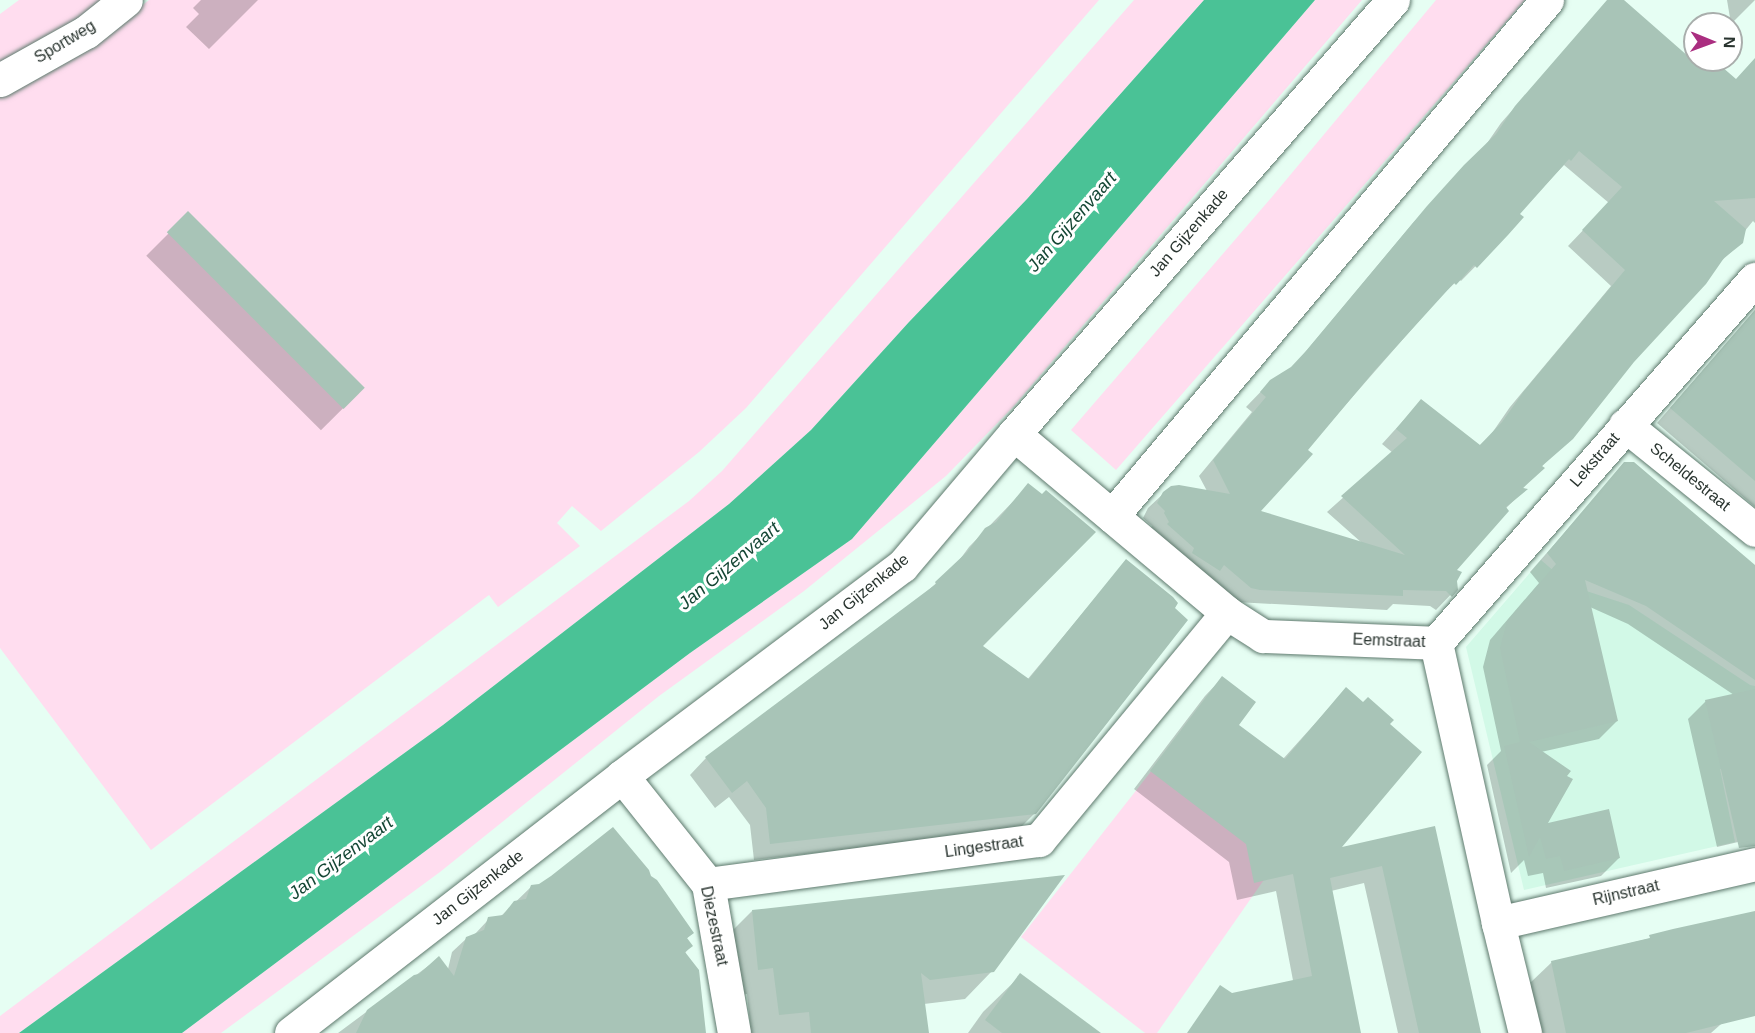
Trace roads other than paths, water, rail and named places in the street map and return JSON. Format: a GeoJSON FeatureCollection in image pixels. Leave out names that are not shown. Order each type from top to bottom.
{"type":"FeatureCollection","features":[{"type":"Feature","properties":{"kind":"street","name":"Sportweg"},"geometry":{"type":"LineString","coordinates":[[0,80],[86,32],[126,0]]}},
{"type":"Feature","properties":{"kind":"street","name":"Jan Gijzenkade"},"geometry":{"type":"LineString","coordinates":[[297,1031],[622,776],[902,566],[1014,434],[1393,0]]}},
{"type":"Feature","properties":{"kind":"street"},"geometry":{"type":"LineString","coordinates":[[1112,516],[1547,0]]}},
{"type":"Feature","properties":{"kind":"street","name":"Lekstraat"},"geometry":{"type":"LineString","coordinates":[[1436,643],[1755,279]]}},
{"type":"Feature","properties":{"kind":"street","name":"Scheldestraat"},"geometry":{"type":"LineString","coordinates":[[1625,425],[1755,530]]}},
{"type":"Feature","properties":{"kind":"street","name":"Eemstraat"},"geometry":{"type":"LineString","coordinates":[[1014,434],[1227,613],[1263,636],[1436,643],[1498,923],[1525,1033]]}},
{"type":"Feature","properties":{"kind":"street","name":"Lingestraat"},"geometry":{"type":"LineString","coordinates":[[708,884],[1039,840],[1227,613]]}},
{"type":"Feature","properties":{"kind":"street","name":"Diezestraat"},"geometry":{"type":"LineString","coordinates":[[622,776],[708,884],[734,1033]]}},
{"type":"Feature","properties":{"kind":"street","name":"Rijnstraat"},"geometry":{"type":"LineString","coordinates":[[1498,923],[1755,864]]}},
{"type":"Feature","properties":{"kind":"water","name":"Jan Gijzenvaart"},"geometry":{"type":"Polygon","coordinates":[[[1204,0],[1315,0],[852,539],[690,653],[182,1033],[19,1033],[443,725],[729,504],[811,430],[909,322],[1027,199],[1204,0]]]}}]}
